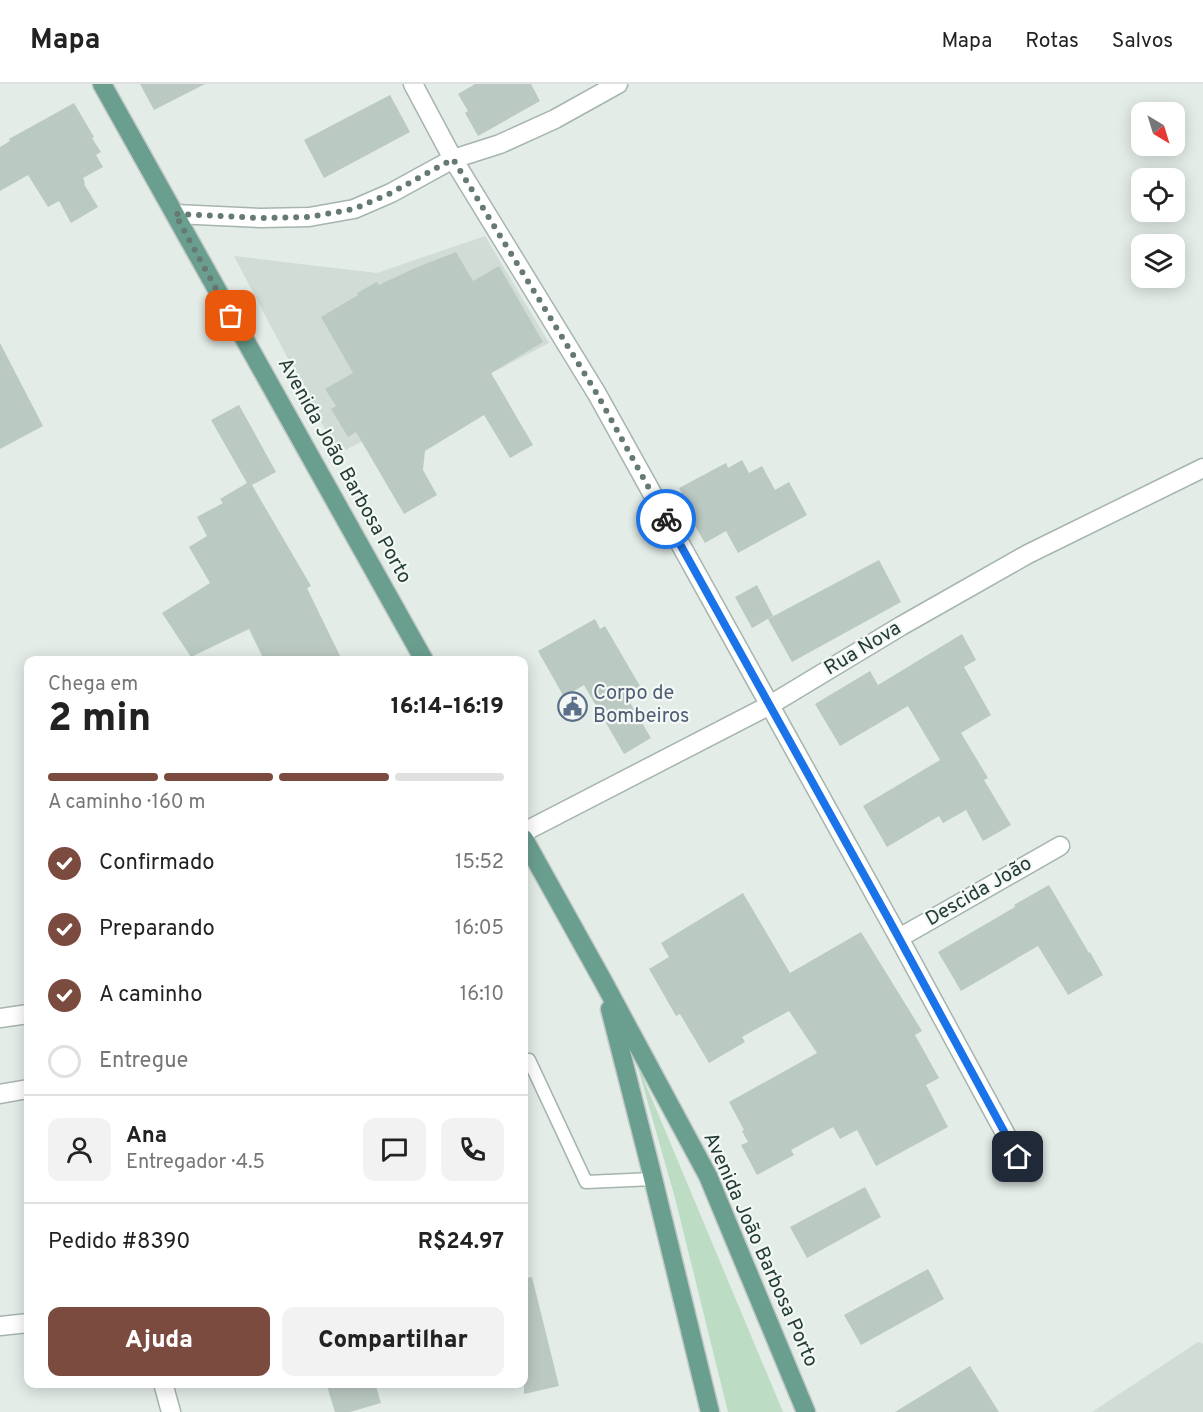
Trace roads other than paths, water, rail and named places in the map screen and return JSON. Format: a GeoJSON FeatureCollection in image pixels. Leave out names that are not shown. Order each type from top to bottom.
{"type":"FeatureCollection","features":[{"type":"Feature","properties":{"kind":"main road","name":"Avenida João Barbosa Porto"},"geometry":{"type":"LineString","coordinates":[[102,84],[422,656]]}},
{"type":"Feature","properties":{"kind":"main road","name":"Avenida João Barbosa Porto"},"geometry":{"type":"LineString","coordinates":[[528,846],[708,1176],[806,1412]]}},
{"type":"Feature","properties":{"kind":"main road","name":"Avenida João Barbosa Porto"},"geometry":{"type":"LineString","coordinates":[[603,981],[710,1412]]}},
{"type":"Feature","properties":{"kind":"street"},"geometry":{"type":"LineString","coordinates":[[414,84],[453,159],[597,394],[1018,1157]]}},
{"type":"Feature","properties":{"kind":"street"},"geometry":{"type":"LineString","coordinates":[[175,214],[261,218],[309,217],[354,209],[391,193],[453,159],[500,144],[546,123],[618,84]]}},
{"type":"Feature","properties":{"kind":"street","name":"Rua Nova"},"geometry":{"type":"LineString","coordinates":[[528,830],[770,705],[901,626],[1028,555],[1203,468]]}},
{"type":"Feature","properties":{"kind":"street","name":"Descida João"},"geometry":{"type":"LineString","coordinates":[[899,938],[1060,846]]}},
{"type":"Feature","properties":{"kind":"street"},"geometry":{"type":"LineString","coordinates":[[0,1018],[24,1015]]}},
{"type":"Feature","properties":{"kind":"street"},"geometry":{"type":"LineString","coordinates":[[0,1094],[24,1090]]}},
{"type":"Feature","properties":{"kind":"street"},"geometry":{"type":"LineString","coordinates":[[0,1326],[24,1323]]}},
{"type":"Feature","properties":{"kind":"street"},"geometry":{"type":"LineString","coordinates":[[165,1388],[171,1412]]}},
{"type":"Feature","properties":{"kind":"lane"},"geometry":{"type":"LineString","coordinates":[[528,1060],[585,1182],[653,1179]]}},
{"type":"Feature","properties":{"kind":"place","name":"Corpo de Bombeiros"},"geometry":{"type":"Point","coordinates":[572,706]}}]}
